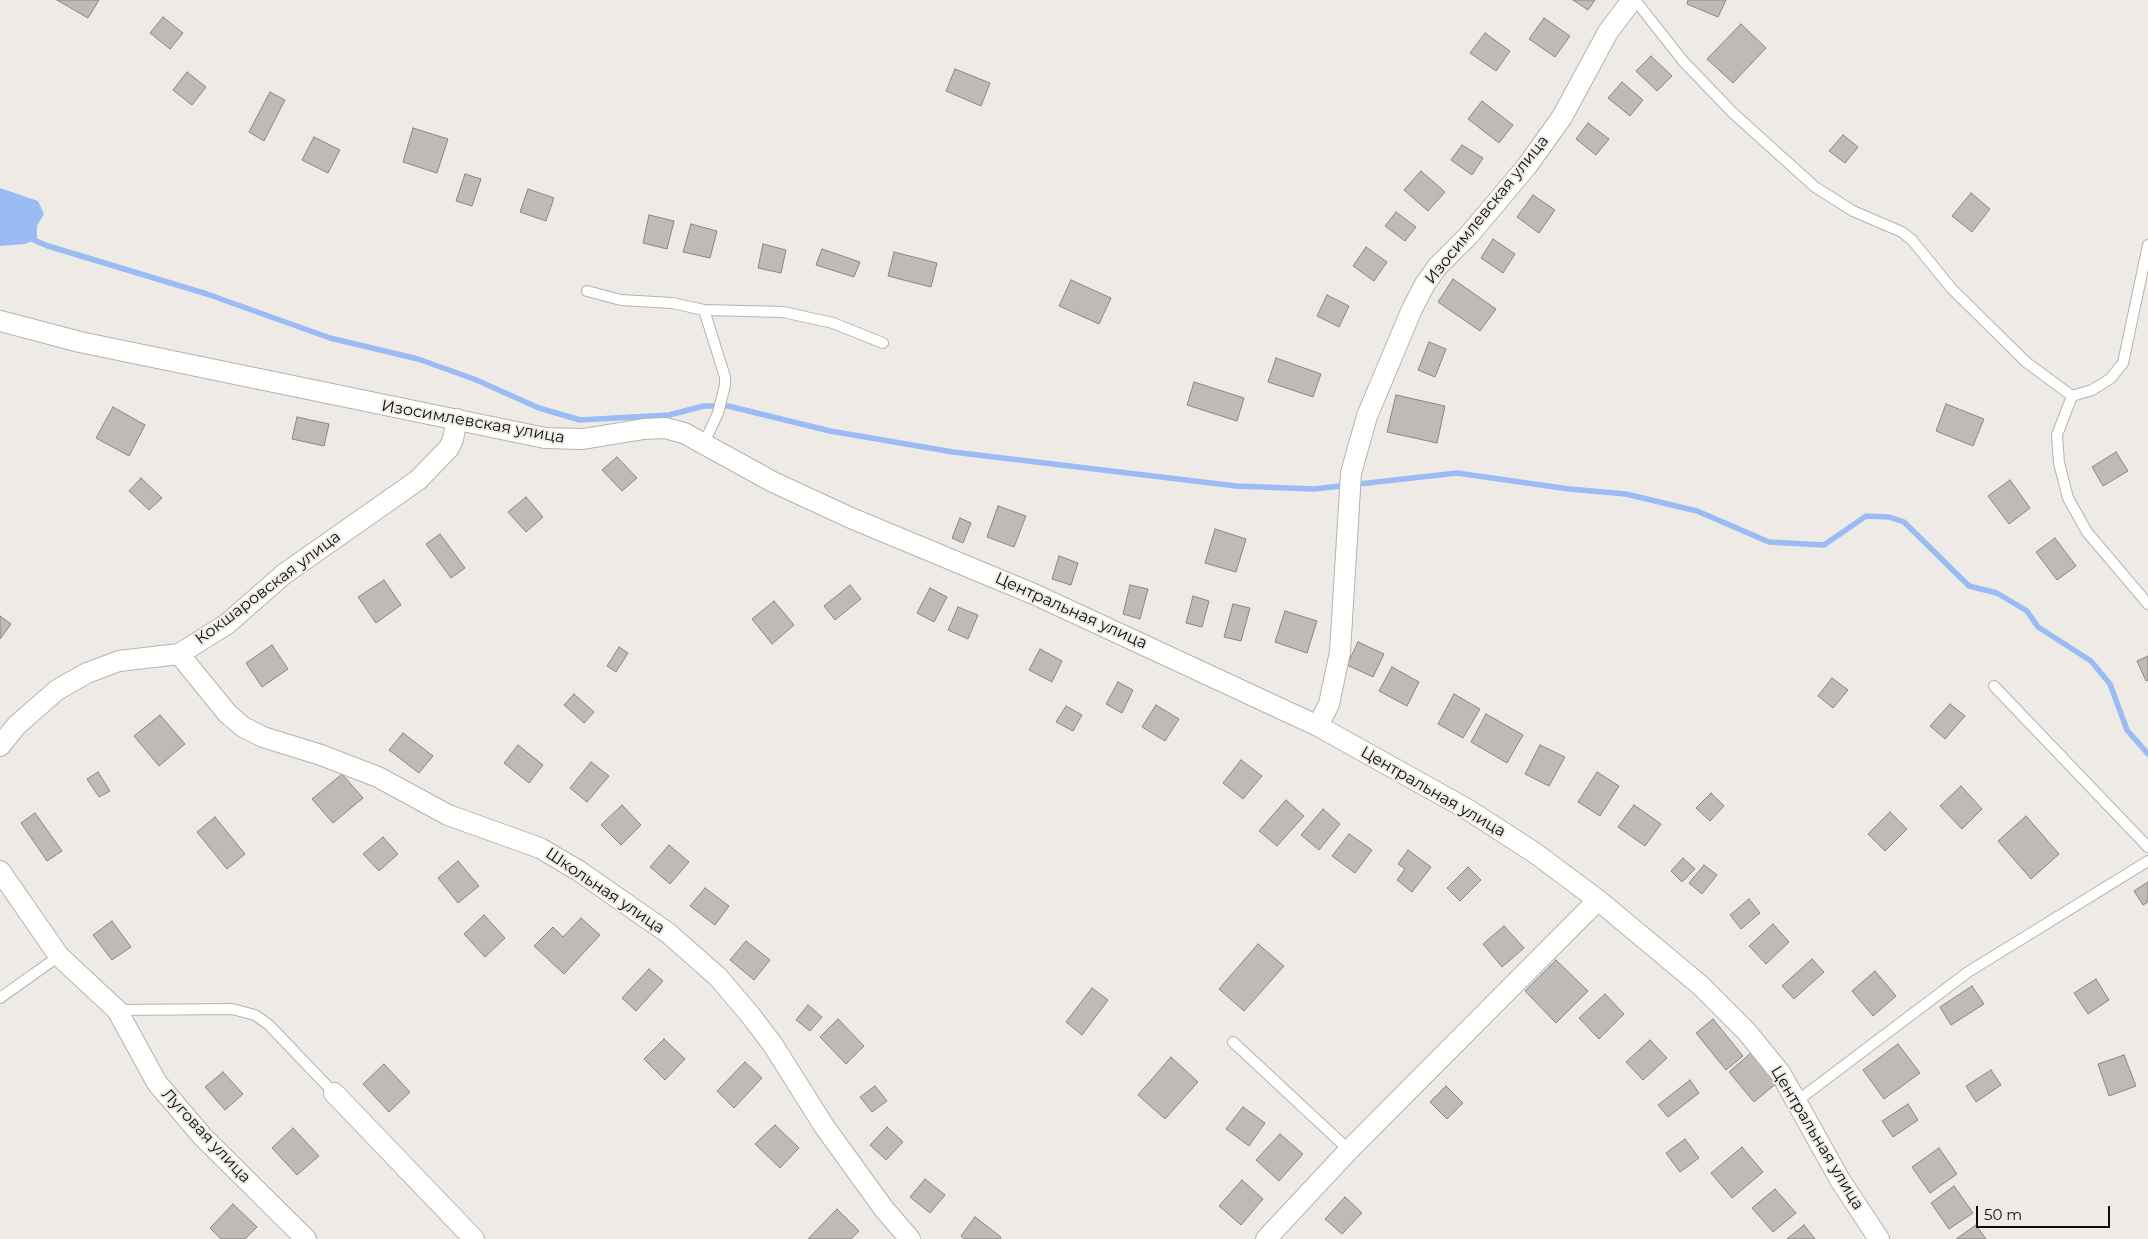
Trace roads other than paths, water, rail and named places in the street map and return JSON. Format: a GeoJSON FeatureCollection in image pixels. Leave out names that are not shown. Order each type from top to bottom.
{"type":"FeatureCollection","features":[{"type":"Feature","properties":{"kind":"street","name":"Изосимлевская улица"},"geometry":{"type":"LineString","coordinates":[[1318,726],[1329,704],[1340,652],[1351,473],[1367,416],[1412,309],[1425,284],[1438,266],[1469,235],[1527,166],[1562,117],[1608,32],[1634,0]]}},
{"type":"Feature","properties":{"kind":"street","name":"Изосимлевская улица"},"geometry":{"type":"LineString","coordinates":[[0,321],[80,342],[565,440],[665,428],[684,433],[704,442],[773,482],[851,518]]}},
{"type":"Feature","properties":{"kind":"street","name":"Кокшаровская улица"},"geometry":{"type":"LineString","coordinates":[[0,746],[17,724],[50,696],[87,673],[120,661],[179,654],[227,624],[290,570],[418,480],[449,448],[457,419]]}},
{"type":"Feature","properties":{"kind":"street","name":"Центральная улица"},"geometry":{"type":"LineString","coordinates":[[851,518],[1036,595],[1318,726],[1468,809],[1535,853],[1598,900],[1700,985],[1748,1032],[1781,1074],[1840,1180],[1879,1239]]}},
{"type":"Feature","properties":{"kind":"street","name":"Школьная улица"},"geometry":{"type":"LineString","coordinates":[[179,654],[227,714],[243,727],[262,737],[321,755],[378,777],[448,815],[540,848],[579,871],[668,933],[718,977],[751,1016],[773,1045],[824,1126],[884,1209],[910,1239]]}},
{"type":"Feature","properties":{"kind":"street","name":"Луговая улица"},"geometry":{"type":"LineString","coordinates":[[0,871],[60,956],[117,1010],[157,1083],[203,1137],[306,1239]]}},
{"type":"Feature","properties":{"kind":"street"},"geometry":{"type":"LineString","coordinates":[[1266,1239],[1349,1150],[1598,900]]}},
{"type":"Feature","properties":{"kind":"street"},"geometry":{"type":"LineString","coordinates":[[334,1093],[474,1239]]}},
{"type":"Feature","properties":{"kind":"lane"},"geometry":{"type":"LineString","coordinates":[[1634,0],[1654,21],[1684,61],[1753,132],[1815,187],[1853,211],[1890,225],[1907,236],[1951,288],[2026,362],[2072,396]]}},
{"type":"Feature","properties":{"kind":"lane"},"geometry":{"type":"LineString","coordinates":[[2072,396],[2092,390],[2110,380],[2123,363],[2148,245]]}},
{"type":"Feature","properties":{"kind":"lane"},"geometry":{"type":"LineString","coordinates":[[587,291],[621,300],[672,303],[704,310],[783,312],[833,323],[883,343]]}},
{"type":"Feature","properties":{"kind":"lane"},"geometry":{"type":"LineString","coordinates":[[704,310],[725,377],[725,386],[718,413],[704,442]]}},
{"type":"Feature","properties":{"kind":"lane"},"geometry":{"type":"LineString","coordinates":[[2072,396],[2057,435],[2059,463],[2068,498],[2087,532],[2148,604]]}},
{"type":"Feature","properties":{"kind":"lane"},"geometry":{"type":"LineString","coordinates":[[1994,686],[2148,847]]}},
{"type":"Feature","properties":{"kind":"lane"},"geometry":{"type":"LineString","coordinates":[[1797,1101],[1968,972],[2148,861]]}},
{"type":"Feature","properties":{"kind":"lane"},"geometry":{"type":"LineString","coordinates":[[0,998],[60,956]]}},
{"type":"Feature","properties":{"kind":"lane"},"geometry":{"type":"LineString","coordinates":[[117,1010],[232,1009],[255,1015],[269,1025],[334,1093]]}},
{"type":"Feature","properties":{"kind":"lane"},"geometry":{"type":"LineString","coordinates":[[1233,1042],[1349,1150]]}},
{"type":"Feature","properties":{"kind":"water"},"geometry":{"type":"Polygon","coordinates":[[[0,188],[38,201],[44,214],[37,226],[37,239],[25,244],[0,246],[0,188]]]}},
{"type":"Feature","properties":{"kind":"waterway"},"geometry":{"type":"LineString","coordinates":[[27,237],[48,246],[207,294],[330,338],[418,359],[474,379],[539,408],[580,420],[669,415],[704,406],[728,406],[830,431],[953,452],[1236,486],[1314,489],[1457,473],[1569,489],[1626,494],[1697,511],[1769,542],[1824,545],[1866,516],[1889,517],[1904,522],[1969,586],[1997,593],[2027,611],[2038,627],[2091,661],[2110,684],[2127,730],[2148,754]]}}]}
